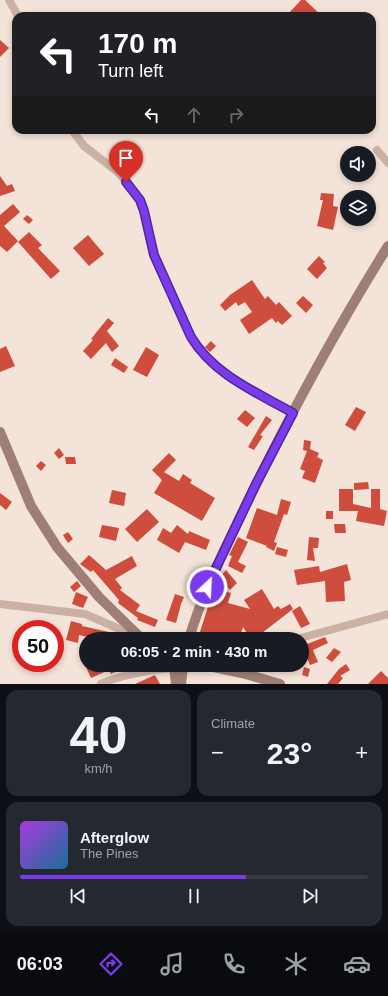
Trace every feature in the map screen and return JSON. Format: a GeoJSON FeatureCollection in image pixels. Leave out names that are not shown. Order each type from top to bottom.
{"type":"FeatureCollection","features":[{"type":"Feature","properties":{"kind":"main road"},"geometry":{"type":"LineString","coordinates":[[191,632],[207,587],[256,484],[327,348],[388,246]]}},
{"type":"Feature","properties":{"kind":"main road"},"geometry":{"type":"LineString","coordinates":[[0,432],[31,506],[57,547],[99,597],[135,632]]}},
{"type":"Feature","properties":{"kind":"main road"},"geometry":{"type":"LineString","coordinates":[[189,632],[193,626]]}},
{"type":"Feature","properties":{"kind":"main road"},"geometry":{"type":"LineString","coordinates":[[176,684],[177,672]]}},
{"type":"Feature","properties":{"kind":"main road"},"geometry":{"type":"LineString","coordinates":[[178,672],[181,684]]}},
{"type":"Feature","properties":{"kind":"main road"},"geometry":{"type":"LineString","coordinates":[[237,672],[280,684]]}},
{"type":"Feature","properties":{"kind":"street"},"geometry":{"type":"LineString","coordinates":[[9,0],[16,12]]}},
{"type":"Feature","properties":{"kind":"street"},"geometry":{"type":"LineString","coordinates":[[75,134],[84,146],[118,173],[140,200],[154,255],[198,350],[206,359],[232,380],[293,413]]}},
{"type":"Feature","properties":{"kind":"street"},"geometry":{"type":"LineString","coordinates":[[377,150],[388,163]]}},
{"type":"Feature","properties":{"kind":"street"},"geometry":{"type":"LineString","coordinates":[[0,604],[85,614],[126,632]]}},
{"type":"Feature","properties":{"kind":"street"},"geometry":{"type":"LineString","coordinates":[[309,636],[388,614]]}},
{"type":"Feature","properties":{"kind":"street"},"geometry":{"type":"LineString","coordinates":[[101,684],[121,676],[141,672]]}},
{"type":"Feature","properties":{"kind":"building"},"geometry":{"type":"Polygon","coordinates":[[[301,0],[305,0],[318,12],[290,12],[301,0]]]}},
{"type":"Feature","properties":{"kind":"building"},"geometry":{"type":"Polygon","coordinates":[[[0,40],[9,48],[0,57],[0,40]]]}},
{"type":"Feature","properties":{"kind":"building"},"geometry":{"type":"Polygon","coordinates":[[[0,176],[7,186],[12,184],[15,191],[0,196],[0,176]]]}},
{"type":"Feature","properties":{"kind":"building"},"geometry":{"type":"Polygon","coordinates":[[[321,193],[334,194],[333,206],[338,207],[333,230],[317,226],[323,200],[320,200],[321,193]]]}},
{"type":"Feature","properties":{"kind":"building"},"geometry":{"type":"Polygon","coordinates":[[[13,204],[20,212],[4,226],[18,241],[7,252],[0,246],[0,215],[13,204]]]}},
{"type":"Feature","properties":{"kind":"building"},"geometry":{"type":"Polygon","coordinates":[[[27,215],[33,220],[29,224],[23,219],[27,215]]]}},
{"type":"Feature","properties":{"kind":"building"},"geometry":{"type":"Polygon","coordinates":[[[29,232],[42,245],[38,248],[60,271],[51,279],[18,242],[29,232]]]}},
{"type":"Feature","properties":{"kind":"building"},"geometry":{"type":"Polygon","coordinates":[[[88,235],[104,254],[89,266],[73,248],[88,235]]]}},
{"type":"Feature","properties":{"kind":"building"},"geometry":{"type":"Polygon","coordinates":[[[319,256],[325,262],[323,263],[327,268],[317,279],[307,269],[319,256]]]}},
{"type":"Feature","properties":{"kind":"building"},"geometry":{"type":"Polygon","coordinates":[[[252,280],[265,299],[268,296],[276,305],[279,302],[292,316],[282,325],[278,321],[276,323],[272,318],[249,334],[240,320],[252,312],[245,302],[238,306],[236,302],[225,311],[220,305],[230,295],[252,280]]]}},
{"type":"Feature","properties":{"kind":"building"},"geometry":{"type":"Polygon","coordinates":[[[303,296],[313,305],[306,313],[296,303],[303,296]]]}},
{"type":"Feature","properties":{"kind":"building"},"geometry":{"type":"Polygon","coordinates":[[[108,318],[114,323],[107,331],[119,346],[112,352],[106,343],[91,359],[83,351],[93,340],[91,339],[108,318]]]}},
{"type":"Feature","properties":{"kind":"building"},"geometry":{"type":"Polygon","coordinates":[[[211,341],[216,346],[210,352],[205,347],[211,341]]]}},
{"type":"Feature","properties":{"kind":"building"},"geometry":{"type":"Polygon","coordinates":[[[6,346],[15,366],[0,372],[0,349],[6,346]]]}},
{"type":"Feature","properties":{"kind":"building"},"geometry":{"type":"Polygon","coordinates":[[[146,347],[159,355],[147,377],[133,370],[146,347]]]}},
{"type":"Feature","properties":{"kind":"building"},"geometry":{"type":"Polygon","coordinates":[[[115,358],[128,367],[124,373],[111,365],[115,358]]]}},
{"type":"Feature","properties":{"kind":"building"},"geometry":{"type":"Polygon","coordinates":[[[356,407],[366,412],[355,431],[345,425],[356,407]]]}},
{"type":"Feature","properties":{"kind":"building"},"geometry":{"type":"Polygon","coordinates":[[[245,410],[255,418],[247,427],[237,419],[245,410]]]}},
{"type":"Feature","properties":{"kind":"building"},"geometry":{"type":"Polygon","coordinates":[[[266,416],[272,420],[260,435],[263,436],[254,450],[248,447],[266,416]]]}},
{"type":"Feature","properties":{"kind":"building"},"geometry":{"type":"Polygon","coordinates":[[[304,440],[311,441],[310,449],[319,453],[317,457],[323,460],[315,483],[302,478],[305,471],[300,469],[307,451],[303,450],[304,440]]]}},
{"type":"Feature","properties":{"kind":"building"},"geometry":{"type":"Polygon","coordinates":[[[59,448],[64,455],[59,459],[54,453],[59,448]]]}},
{"type":"Feature","properties":{"kind":"building"},"geometry":{"type":"Polygon","coordinates":[[[169,453],[176,460],[164,472],[179,481],[183,474],[192,480],[190,483],[215,498],[202,521],[154,493],[162,480],[152,470],[169,453]]]}},
{"type":"Feature","properties":{"kind":"building"},"geometry":{"type":"Polygon","coordinates":[[[65,457],[75,457],[76,464],[66,464],[65,457]]]}},
{"type":"Feature","properties":{"kind":"building"},"geometry":{"type":"Polygon","coordinates":[[[41,461],[46,465],[41,471],[36,466],[41,461]]]}},
{"type":"Feature","properties":{"kind":"building"},"geometry":{"type":"Polygon","coordinates":[[[368,482],[369,489],[354,490],[354,483],[368,482]]]}},
{"type":"Feature","properties":{"kind":"building"},"geometry":{"type":"Polygon","coordinates":[[[339,489],[353,489],[353,504],[371,508],[371,489],[380,489],[380,509],[387,511],[384,526],[356,521],[358,511],[339,511],[339,489]]]}},
{"type":"Feature","properties":{"kind":"building"},"geometry":{"type":"Polygon","coordinates":[[[112,490],[126,493],[124,506],[109,503],[112,490]]]}},
{"type":"Feature","properties":{"kind":"building"},"geometry":{"type":"Polygon","coordinates":[[[0,493],[12,502],[6,510],[0,505],[0,493]]]}},
{"type":"Feature","properties":{"kind":"building"},"geometry":{"type":"Polygon","coordinates":[[[281,499],[291,502],[287,515],[284,514],[274,542],[277,543],[274,551],[266,547],[267,546],[246,538],[257,508],[277,515],[281,499]]]}},
{"type":"Feature","properties":{"kind":"building"},"geometry":{"type":"Polygon","coordinates":[[[147,509],[159,522],[137,542],[125,529],[147,509]]]}},
{"type":"Feature","properties":{"kind":"building"},"geometry":{"type":"Polygon","coordinates":[[[326,511],[333,511],[333,519],[326,519],[326,511]]]}},
{"type":"Feature","properties":{"kind":"building"},"geometry":{"type":"Polygon","coordinates":[[[334,524],[345,524],[346,533],[335,533],[334,524]]]}},
{"type":"Feature","properties":{"kind":"building"},"geometry":{"type":"Polygon","coordinates":[[[102,525],[119,528],[116,541],[99,537],[102,525]]]}},
{"type":"Feature","properties":{"kind":"building"},"geometry":{"type":"Polygon","coordinates":[[[177,525],[188,534],[189,531],[210,540],[206,550],[185,542],[179,553],[157,540],[163,528],[171,533],[177,525]]]}},
{"type":"Feature","properties":{"kind":"building"},"geometry":{"type":"Polygon","coordinates":[[[68,532],[73,539],[68,543],[63,535],[68,532]]]}},
{"type":"Feature","properties":{"kind":"building"},"geometry":{"type":"Polygon","coordinates":[[[238,537],[248,542],[238,562],[246,566],[242,573],[228,566],[232,556],[229,555],[238,537]]]}},
{"type":"Feature","properties":{"kind":"building"},"geometry":{"type":"Polygon","coordinates":[[[309,537],[319,538],[318,548],[313,548],[315,561],[307,560],[309,537]]]}},
{"type":"Feature","properties":{"kind":"building"},"geometry":{"type":"Polygon","coordinates":[[[277,547],[288,550],[286,557],[275,554],[277,547]]]}},
{"type":"Feature","properties":{"kind":"building"},"geometry":{"type":"Polygon","coordinates":[[[89,555],[106,570],[132,556],[137,566],[115,579],[122,588],[120,590],[140,605],[136,611],[158,620],[155,627],[137,620],[138,618],[118,603],[119,600],[93,570],[91,572],[80,564],[89,555]]]}},
{"type":"Feature","properties":{"kind":"building"},"geometry":{"type":"Polygon","coordinates":[[[347,564],[351,580],[344,582],[345,601],[326,602],[325,581],[297,585],[294,570],[319,566],[320,572],[347,564]]]}},
{"type":"Feature","properties":{"kind":"building"},"geometry":{"type":"Polygon","coordinates":[[[226,570],[237,583],[230,590],[219,578],[226,570]]]}},
{"type":"Feature","properties":{"kind":"building"},"geometry":{"type":"Polygon","coordinates":[[[77,581],[81,586],[74,592],[70,587],[77,581]]]}},
{"type":"Feature","properties":{"kind":"building"},"geometry":{"type":"Polygon","coordinates":[[[214,588],[231,593],[228,603],[250,609],[244,600],[262,589],[274,609],[278,606],[281,609],[290,604],[293,609],[263,632],[246,632],[243,627],[241,632],[200,632],[214,588]]]}},
{"type":"Feature","properties":{"kind":"building"},"geometry":{"type":"Polygon","coordinates":[[[76,592],[88,597],[83,608],[72,604],[76,592]]]}},
{"type":"Feature","properties":{"kind":"building"},"geometry":{"type":"Polygon","coordinates":[[[175,594],[184,597],[176,623],[166,620],[175,594]]]}},
{"type":"Feature","properties":{"kind":"building"},"geometry":{"type":"Polygon","coordinates":[[[300,606],[310,624],[301,628],[292,611],[300,606]]]}},
{"type":"Feature","properties":{"kind":"building"},"geometry":{"type":"Polygon","coordinates":[[[71,621],[82,624],[82,626],[109,632],[79,632],[78,643],[66,640],[71,621]]]}},
{"type":"Feature","properties":{"kind":"building"},"geometry":{"type":"Polygon","coordinates":[[[325,637],[328,643],[313,650],[318,662],[310,665],[309,663],[309,643],[325,637]]]}},
{"type":"Feature","properties":{"kind":"building"},"geometry":{"type":"Polygon","coordinates":[[[334,648],[341,652],[332,662],[326,658],[334,648]]]}},
{"type":"Feature","properties":{"kind":"building"},"geometry":{"type":"Polygon","coordinates":[[[346,664],[350,670],[340,676],[343,678],[338,684],[327,684],[339,669],[346,664]]]}},
{"type":"Feature","properties":{"kind":"building"},"geometry":{"type":"Polygon","coordinates":[[[310,669],[308,677],[302,675],[303,672],[309,672],[310,669]]]}},
{"type":"Feature","properties":{"kind":"building"},"geometry":{"type":"Polygon","coordinates":[[[381,671],[388,678],[388,684],[368,684],[381,671]]]}},
{"type":"Feature","properties":{"kind":"building"},"geometry":{"type":"Polygon","coordinates":[[[88,672],[104,672],[91,678],[88,672]]]}},
{"type":"Feature","properties":{"kind":"building"},"geometry":{"type":"Polygon","coordinates":[[[155,675],[160,684],[135,684],[155,675]]]}},
{"type":"Feature","properties":{"kind":"route"},"geometry":{"type":"LineString","coordinates":[[126,182],[140,200],[154,255],[198,350],[206,359],[232,380],[293,413],[256,484],[207,587]]}}]}
